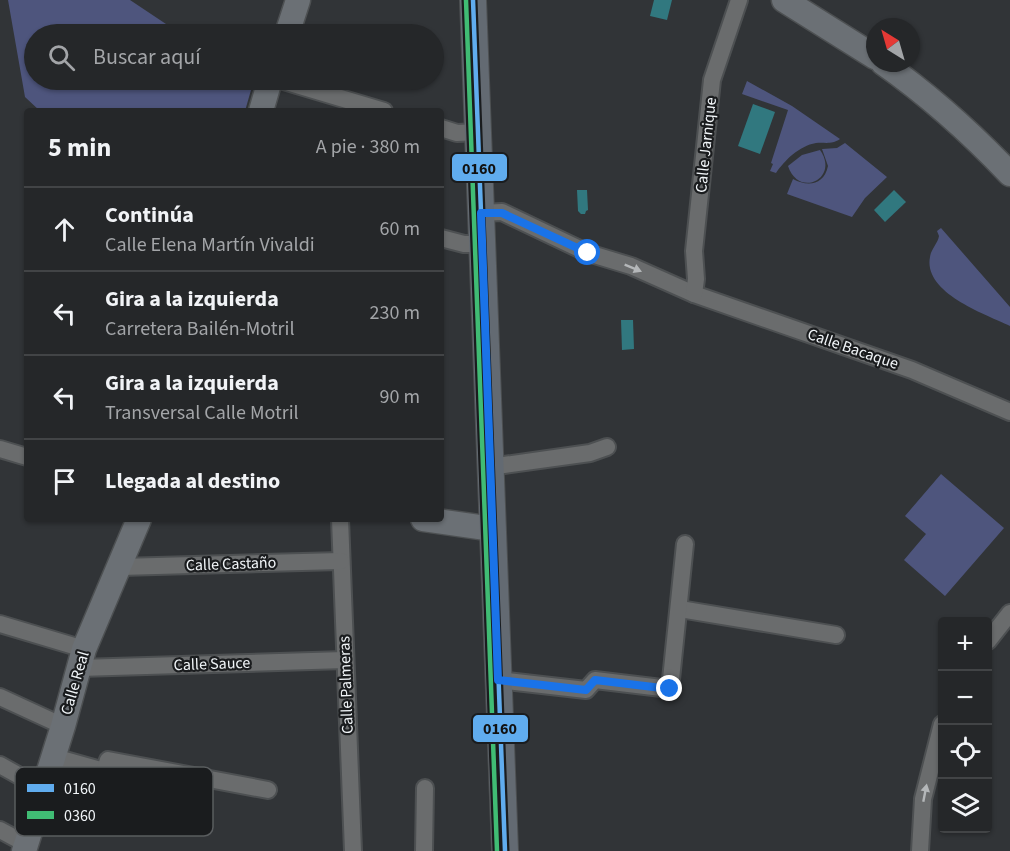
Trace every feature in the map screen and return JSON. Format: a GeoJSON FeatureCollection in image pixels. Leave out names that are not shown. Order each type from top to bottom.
{"type":"FeatureCollection","features":[{"type":"Feature","properties":{"kind":"main road"},"geometry":{"type":"LineString","coordinates":[[473,0],[504,851]]}},
{"type":"Feature","properties":{"kind":"street"},"geometry":{"type":"LineString","coordinates":[[290,24],[298,0]]}},
{"type":"Feature","properties":{"kind":"street","name":"Calle Jarnique"},"geometry":{"type":"LineString","coordinates":[[694,294],[696,279],[694,251],[712,80],[739,0]]}},
{"type":"Feature","properties":{"kind":"street"},"geometry":{"type":"LineString","coordinates":[[784,0],[866,51]]}},
{"type":"Feature","properties":{"kind":"street"},"geometry":{"type":"LineString","coordinates":[[896,72],[952,117],[1008,169]]}},
{"type":"Feature","properties":{"kind":"street"},"geometry":{"type":"LineString","coordinates":[[262,108],[267,90]]}},
{"type":"Feature","properties":{"kind":"street"},"geometry":{"type":"LineString","coordinates":[[314,90],[374,108]]}},
{"type":"Feature","properties":{"kind":"street"},"geometry":{"type":"LineString","coordinates":[[444,129],[457,133],[478,132]]}},
{"type":"Feature","properties":{"kind":"street","name":"Calle Bacaque"},"geometry":{"type":"LineString","coordinates":[[481,213],[502,213],[588,253],[631,266],[694,294],[912,370],[1010,412]]}},
{"type":"Feature","properties":{"kind":"street"},"geometry":{"type":"LineString","coordinates":[[444,239],[464,244],[482,244]]}},
{"type":"Feature","properties":{"kind":"street"},"geometry":{"type":"LineString","coordinates":[[490,467],[590,453],[607,447]]}},
{"type":"Feature","properties":{"kind":"street"},"geometry":{"type":"LineString","coordinates":[[0,449],[24,456]]}},
{"type":"Feature","properties":{"kind":"street","name":"Calle Real"},"geometry":{"type":"LineString","coordinates":[[51,767],[81,658],[138,522]]}},
{"type":"Feature","properties":{"kind":"street","name":"Calle Palmeras"},"geometry":{"type":"LineString","coordinates":[[340,522],[353,851]]}},
{"type":"Feature","properties":{"kind":"street"},"geometry":{"type":"LineString","coordinates":[[444,522],[493,529]]}},
{"type":"Feature","properties":{"kind":"street"},"geometry":{"type":"LineString","coordinates":[[498,680],[586,690],[595,680],[670,689],[685,544]]}},
{"type":"Feature","properties":{"kind":"street","name":"Calle Castaño"},"geometry":{"type":"LineString","coordinates":[[120,567],[341,561]]}},
{"type":"Feature","properties":{"kind":"street"},"geometry":{"type":"LineString","coordinates":[[680,609],[836,635]]}},
{"type":"Feature","properties":{"kind":"street"},"geometry":{"type":"LineString","coordinates":[[992,635],[1010,613]]}},
{"type":"Feature","properties":{"kind":"street","name":"Calle Sauce"},"geometry":{"type":"LineString","coordinates":[[0,624],[81,658],[345,660]]}},
{"type":"Feature","properties":{"kind":"street"},"geometry":{"type":"LineString","coordinates":[[0,696],[63,726]]}},
{"type":"Feature","properties":{"kind":"street"},"geometry":{"type":"LineString","coordinates":[[920,851],[923,799],[942,725]]}},
{"type":"Feature","properties":{"kind":"street"},"geometry":{"type":"LineString","coordinates":[[54,758],[89,767]]}},
{"type":"Feature","properties":{"kind":"street"},"geometry":{"type":"LineString","coordinates":[[105,767],[108,760],[145,767]]}},
{"type":"Feature","properties":{"kind":"street"},"geometry":{"type":"LineString","coordinates":[[0,765],[15,773]]}},
{"type":"Feature","properties":{"kind":"street"},"geometry":{"type":"LineString","coordinates":[[213,780],[268,790]]}},
{"type":"Feature","properties":{"kind":"street"},"geometry":{"type":"LineString","coordinates":[[424,851],[425,788]]}},
{"type":"Feature","properties":{"kind":"street"},"geometry":{"type":"LineString","coordinates":[[0,831],[25,848]]}},
{"type":"Feature","properties":{"kind":"shaded area"},"geometry":{"type":"Polygon","coordinates":[[[8,0],[130,0],[166,24],[24,24],[24,90],[251,90],[246,108],[37,108],[25,97],[8,0]]]}},
{"type":"Feature","properties":{"kind":"shaded area"},"geometry":{"type":"Polygon","coordinates":[[[654,0],[672,0],[667,20],[650,16],[654,0]]]}},
{"type":"Feature","properties":{"kind":"shaded area"},"geometry":{"type":"Polygon","coordinates":[[[747,81],[792,106],[840,139],[804,147],[788,159],[776,173],[770,171],[788,110],[742,94],[747,81]]]}},
{"type":"Feature","properties":{"kind":"shaded area"},"geometry":{"type":"Polygon","coordinates":[[[753,104],[775,112],[760,154],[738,146],[753,104]]]}},
{"type":"Feature","properties":{"kind":"shaded area"},"geometry":{"type":"Polygon","coordinates":[[[845,143],[887,177],[865,198],[852,217],[787,194],[793,179],[804,183],[819,181],[828,166],[822,149],[837,148],[845,143]]]}},
{"type":"Feature","properties":{"kind":"shaded area"},"geometry":{"type":"Polygon","coordinates":[[[820,150],[825,160],[822,176],[808,183],[793,176],[788,166],[802,155],[820,150]]]}},
{"type":"Feature","properties":{"kind":"shaded area"},"geometry":{"type":"Polygon","coordinates":[[[577,190],[587,190],[588,210],[585,214],[578,211],[577,190]]]}},
{"type":"Feature","properties":{"kind":"shaded area"},"geometry":{"type":"Polygon","coordinates":[[[894,190],[906,202],[885,222],[874,210],[894,190]]]}},
{"type":"Feature","properties":{"kind":"shaded area"},"geometry":{"type":"Polygon","coordinates":[[[941,228],[1010,307],[1010,326],[958,300],[936,281],[930,270],[930,257],[939,236],[937,231],[941,228]]]}},
{"type":"Feature","properties":{"kind":"shaded area"},"geometry":{"type":"Polygon","coordinates":[[[621,320],[633,320],[634,349],[622,350],[621,320]]]}},
{"type":"Feature","properties":{"kind":"shaded area"},"geometry":{"type":"Polygon","coordinates":[[[941,474],[1004,528],[945,596],[904,560],[926,534],[905,516],[941,474]]]}},
{"type":"Feature","properties":{"kind":"transit line","name":"0360"},"geometry":{"type":"LineString","coordinates":[[466,0],[497,851]]}},
{"type":"Feature","properties":{"kind":"transit line","name":"0160"},"geometry":{"type":"LineString","coordinates":[[473,0],[505,851]]}},
{"type":"Feature","properties":{"kind":"route"},"geometry":{"type":"LineString","coordinates":[[588,253],[502,213],[481,213],[498,680],[586,690],[595,680],[670,689]]}}]}
